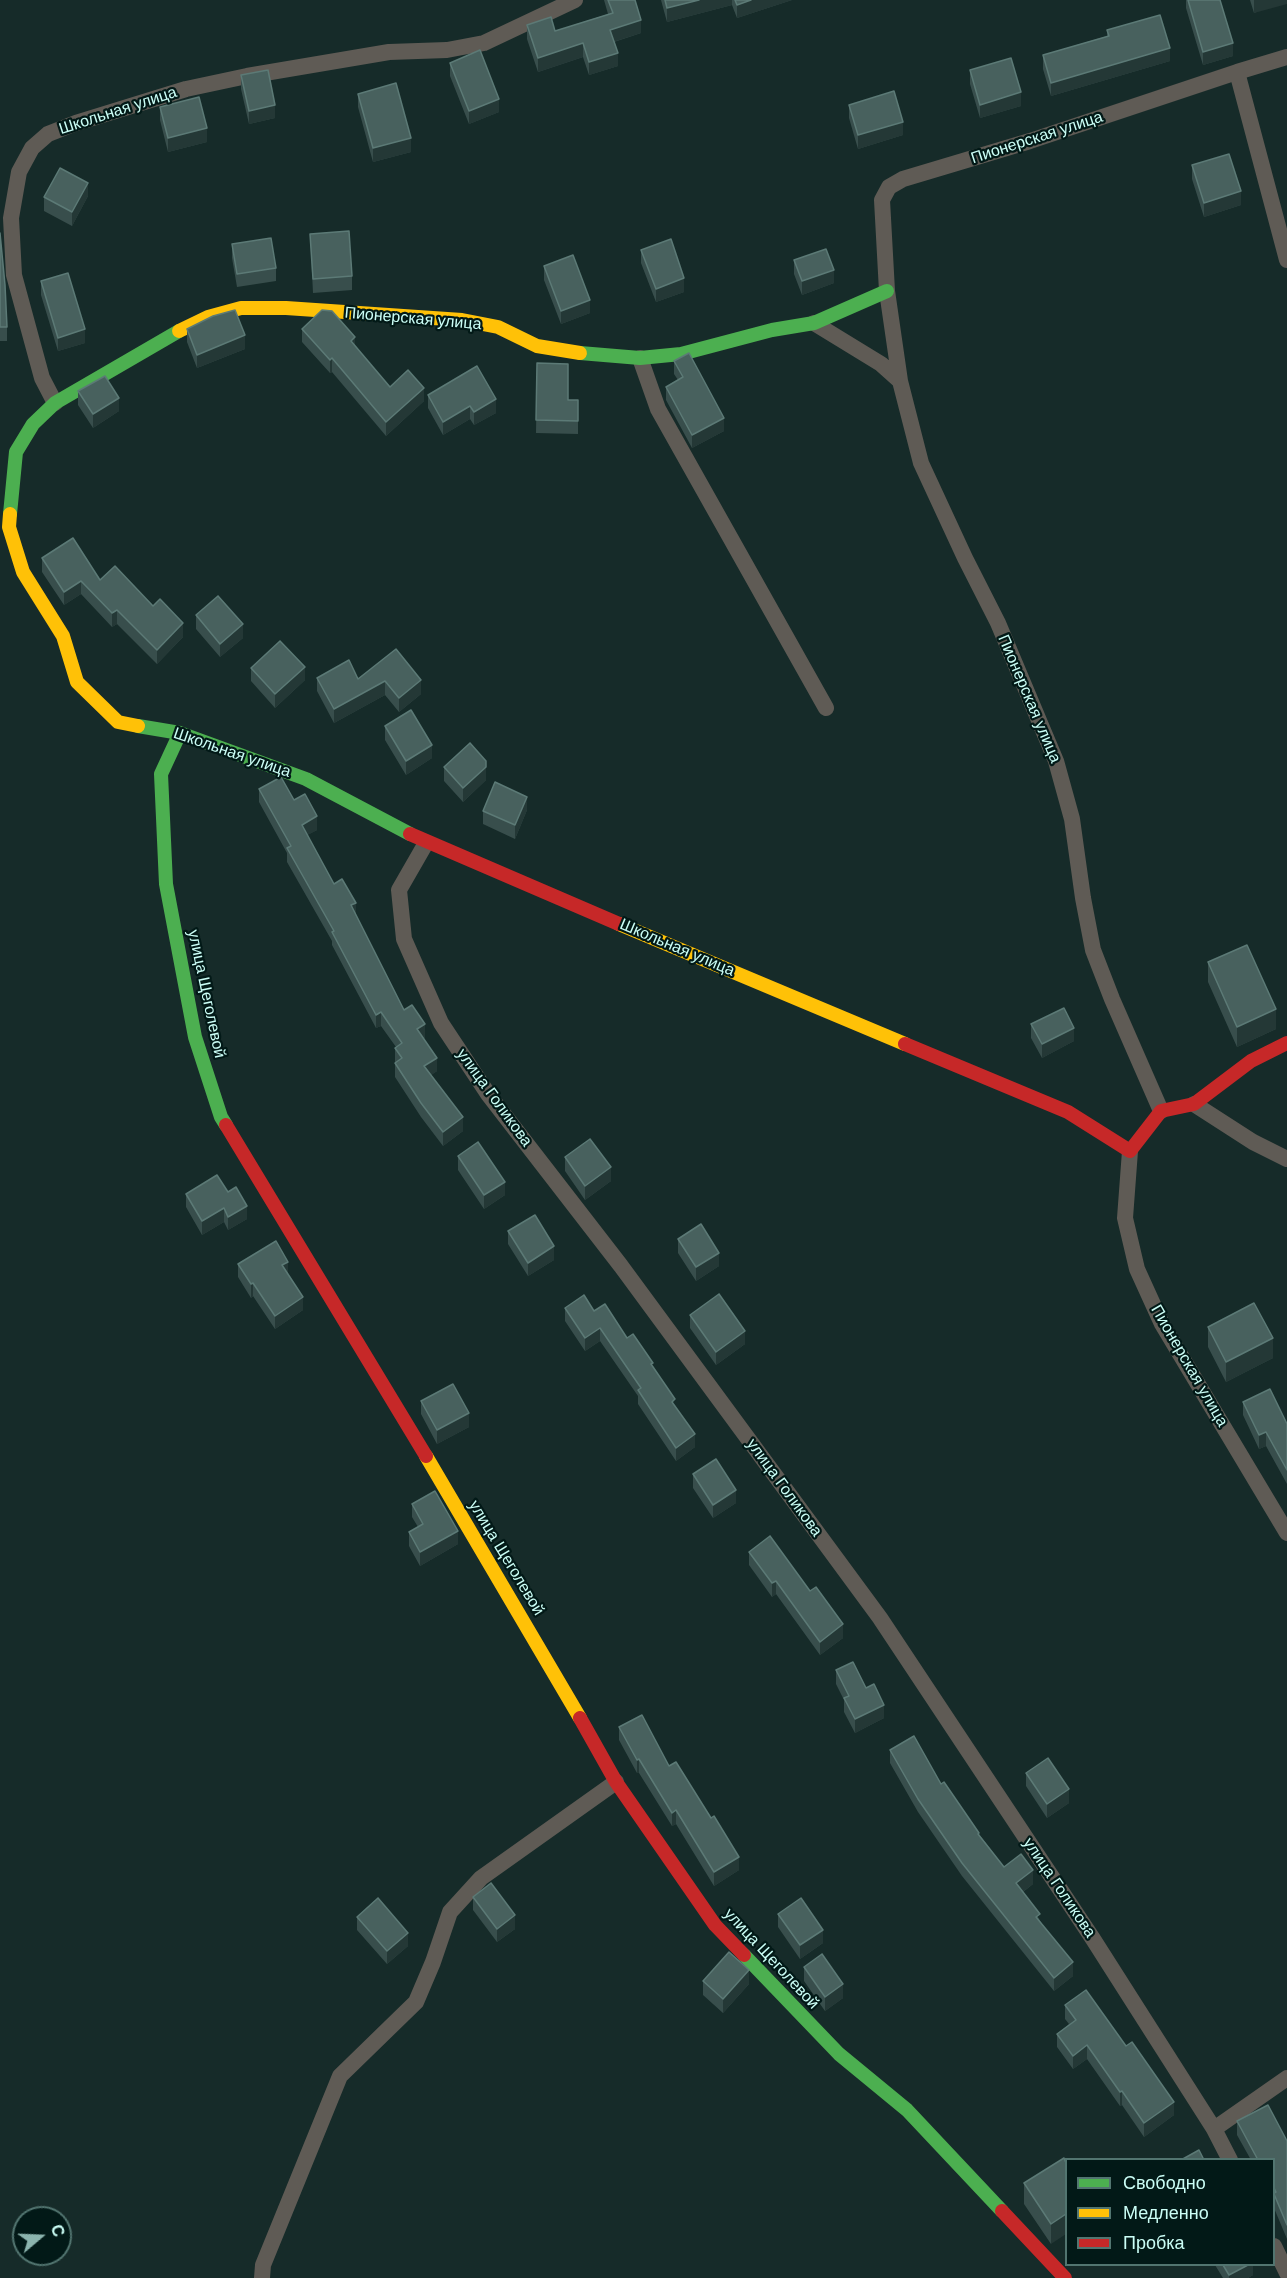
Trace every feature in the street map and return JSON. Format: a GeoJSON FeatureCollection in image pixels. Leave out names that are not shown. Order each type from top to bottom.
{"type":"FeatureCollection","features":[{"type":"Feature","properties":{"kind":"street","name":"Школьная улица"},"geometry":{"type":"LineString","coordinates":[[575,0],[483,43],[447,50],[389,52],[247,76],[186,89],[76,123],[48,134],[32,148],[20,172],[11,218],[14,275],[42,378],[55,403],[33,424],[16,452],[9,527],[22,572],[63,636],[77,682],[118,722],[180,733],[306,779],[426,843],[1068,1112],[1130,1151]]}},
{"type":"Feature","properties":{"kind":"street","name":"Пионерская улица"},"geometry":{"type":"LineString","coordinates":[[1161,1111],[1116,1010],[1093,950],[1072,819],[1056,761],[998,623],[921,463],[900,381],[886,291],[882,200],[889,187],[903,179],[1030,141],[1287,57]]}},
{"type":"Feature","properties":{"kind":"street"},"geometry":{"type":"LineString","coordinates":[[1237,72],[1287,260]]}},
{"type":"Feature","properties":{"kind":"street","name":"Пионерская улица"},"geometry":{"type":"LineString","coordinates":[[55,403],[175,333],[208,317],[241,308],[286,308],[462,320],[498,327],[537,346],[591,355],[640,358],[681,354],[772,330],[814,323],[886,291]]}},
{"type":"Feature","properties":{"kind":"street"},"geometry":{"type":"LineString","coordinates":[[814,323],[881,364],[900,381]]}},
{"type":"Feature","properties":{"kind":"street"},"geometry":{"type":"LineString","coordinates":[[640,358],[658,410],[826,708]]}},
{"type":"Feature","properties":{"kind":"street","name":"улица Щеголевой"},"geometry":{"type":"LineString","coordinates":[[180,733],[161,774],[166,884],[195,1037],[221,1117],[547,1658],[615,1782],[715,1925],[839,2054],[907,2110],[1065,2278]]}},
{"type":"Feature","properties":{"kind":"street","name":"улица Голикова"},"geometry":{"type":"LineString","coordinates":[[426,843],[399,890],[404,939],[441,1023],[488,1094],[621,1266],[879,1618],[1093,1939],[1214,2130],[1229,2158]]}},
{"type":"Feature","properties":{"kind":"street"},"geometry":{"type":"LineString","coordinates":[[1130,1151],[1161,1111],[1194,1104],[1251,1061],[1287,1043]]}},
{"type":"Feature","properties":{"kind":"street"},"geometry":{"type":"LineString","coordinates":[[1194,1104],[1253,1143],[1287,1159]]}},
{"type":"Feature","properties":{"kind":"street","name":"Пионерская улица"},"geometry":{"type":"LineString","coordinates":[[1130,1151],[1125,1218],[1137,1269],[1162,1324],[1287,1533]]}},
{"type":"Feature","properties":{"kind":"street"},"geometry":{"type":"LineString","coordinates":[[262,2278],[263,2265],[340,2076],[416,2002],[450,1912],[481,1878],[615,1782]]}},
{"type":"Feature","properties":{"kind":"street"},"geometry":{"type":"LineString","coordinates":[[1214,2130],[1287,2078]]}},
{"type":"Feature","properties":{"kind":"street"},"geometry":{"type":"LineString","coordinates":[[1275,2248],[1287,2273]]}},
{"type":"Feature","properties":{"kind":"building"},"geometry":{"type":"Polygon","coordinates":[[[608,0],[635,0],[641,20],[610,30],[618,53],[589,62],[583,43],[538,58],[527,25],[551,17],[555,31],[613,13],[608,0]]]}},
{"type":"Feature","properties":{"kind":"building"},"geometry":{"type":"Polygon","coordinates":[[[665,0],[699,0],[667,8],[665,0]]]}},
{"type":"Feature","properties":{"kind":"building"},"geometry":{"type":"Polygon","coordinates":[[[735,0],[751,0],[737,5],[735,0]]]}},
{"type":"Feature","properties":{"kind":"building"},"geometry":{"type":"Polygon","coordinates":[[[1188,0],[1220,0],[1233,43],[1203,52],[1188,0]]]}},
{"type":"Feature","properties":{"kind":"building"},"geometry":{"type":"Polygon","coordinates":[[[1160,15],[1170,48],[1051,83],[1043,55],[1109,36],[1107,30],[1160,15]]]}},
{"type":"Feature","properties":{"kind":"building"},"geometry":{"type":"Polygon","coordinates":[[[480,50],[499,99],[469,111],[450,63],[480,50]]]}},
{"type":"Feature","properties":{"kind":"building"},"geometry":{"type":"Polygon","coordinates":[[[1011,58],[1021,92],[980,105],[970,70],[1011,58]]]}},
{"type":"Feature","properties":{"kind":"building"},"geometry":{"type":"Polygon","coordinates":[[[268,70],[275,105],[249,111],[241,75],[268,70]]]}},
{"type":"Feature","properties":{"kind":"building"},"geometry":{"type":"Polygon","coordinates":[[[396,83],[411,138],[373,148],[358,94],[396,83]]]}},
{"type":"Feature","properties":{"kind":"building"},"geometry":{"type":"Polygon","coordinates":[[[894,91],[903,122],[858,135],[849,105],[894,91]]]}},
{"type":"Feature","properties":{"kind":"building"},"geometry":{"type":"Polygon","coordinates":[[[199,97],[207,128],[168,138],[160,107],[199,97]]]}},
{"type":"Feature","properties":{"kind":"building"},"geometry":{"type":"Polygon","coordinates":[[[1229,154],[1241,191],[1204,203],[1192,165],[1229,154]]]}},
{"type":"Feature","properties":{"kind":"building"},"geometry":{"type":"Polygon","coordinates":[[[60,168],[88,183],[72,212],[44,197],[60,168]]]}},
{"type":"Feature","properties":{"kind":"building"},"geometry":{"type":"Polygon","coordinates":[[[349,231],[352,276],[313,279],[310,234],[349,231]]]}},
{"type":"Feature","properties":{"kind":"building"},"geometry":{"type":"Polygon","coordinates":[[[0,233],[5,285],[7,327],[0,327],[0,233]]]}},
{"type":"Feature","properties":{"kind":"building"},"geometry":{"type":"Polygon","coordinates":[[[271,238],[276,268],[237,274],[232,244],[271,238]]]}},
{"type":"Feature","properties":{"kind":"building"},"geometry":{"type":"Polygon","coordinates":[[[671,239],[684,278],[656,289],[641,250],[671,239]]]}},
{"type":"Feature","properties":{"kind":"building"},"geometry":{"type":"Polygon","coordinates":[[[826,249],[834,270],[802,281],[794,260],[826,249]]]}},
{"type":"Feature","properties":{"kind":"building"},"geometry":{"type":"Polygon","coordinates":[[[573,255],[590,300],[561,311],[544,266],[573,255]]]}},
{"type":"Feature","properties":{"kind":"building"},"geometry":{"type":"Polygon","coordinates":[[[68,273],[85,329],[58,338],[41,281],[68,273]]]}},
{"type":"Feature","properties":{"kind":"building"},"geometry":{"type":"Polygon","coordinates":[[[235,310],[245,335],[197,355],[187,329],[213,316],[235,310]]]}},
{"type":"Feature","properties":{"kind":"building"},"geometry":{"type":"Polygon","coordinates":[[[322,310],[332,311],[355,337],[351,341],[390,387],[408,370],[424,388],[386,422],[332,358],[330,360],[302,329],[322,310]]]}},
{"type":"Feature","properties":{"kind":"building"},"geometry":{"type":"Polygon","coordinates":[[[689,353],[724,418],[692,435],[666,387],[683,377],[674,361],[689,353]]]}},
{"type":"Feature","properties":{"kind":"building"},"geometry":{"type":"Polygon","coordinates":[[[537,363],[568,364],[568,400],[578,400],[578,421],[536,420],[537,363]]]}},
{"type":"Feature","properties":{"kind":"building"},"geometry":{"type":"Polygon","coordinates":[[[477,366],[496,399],[474,412],[470,406],[443,422],[428,395],[477,366]]]}},
{"type":"Feature","properties":{"kind":"building"},"geometry":{"type":"Polygon","coordinates":[[[105,376],[119,398],[93,414],[78,391],[105,376]]]}},
{"type":"Feature","properties":{"kind":"building"},"geometry":{"type":"Polygon","coordinates":[[[73,538],[100,580],[115,566],[153,606],[160,599],[183,623],[157,650],[117,610],[112,613],[81,581],[64,592],[42,558],[73,538]]]}},
{"type":"Feature","properties":{"kind":"building"},"geometry":{"type":"Polygon","coordinates":[[[218,596],[243,624],[220,644],[196,615],[218,596]]]}},
{"type":"Feature","properties":{"kind":"building"},"geometry":{"type":"Polygon","coordinates":[[[280,641],[305,667],[275,694],[251,668],[280,641]]]}},
{"type":"Feature","properties":{"kind":"building"},"geometry":{"type":"Polygon","coordinates":[[[396,649],[421,680],[399,698],[385,681],[334,709],[317,678],[349,660],[358,679],[396,649]]]}},
{"type":"Feature","properties":{"kind":"building"},"geometry":{"type":"Polygon","coordinates":[[[411,710],[432,745],[406,761],[385,726],[411,710]]]}},
{"type":"Feature","properties":{"kind":"building"},"geometry":{"type":"Polygon","coordinates":[[[470,743],[486,761],[486,767],[463,788],[444,767],[470,743]]]}},
{"type":"Feature","properties":{"kind":"building"},"geometry":{"type":"Polygon","coordinates":[[[281,777],[294,800],[305,794],[317,816],[302,825],[334,884],[342,879],[356,903],[351,905],[404,1010],[412,1005],[425,1024],[417,1029],[437,1058],[424,1066],[463,1117],[443,1132],[395,1063],[402,1058],[395,1048],[402,1043],[381,1012],[376,1015],[332,932],[334,931],[287,848],[291,846],[259,789],[281,777]]]}},
{"type":"Feature","properties":{"kind":"building"},"geometry":{"type":"Polygon","coordinates":[[[495,782],[527,797],[515,825],[483,811],[495,782]]]}},
{"type":"Feature","properties":{"kind":"building"},"geometry":{"type":"Polygon","coordinates":[[[1247,945],[1276,1009],[1237,1027],[1208,962],[1247,945]]]}},
{"type":"Feature","properties":{"kind":"building"},"geometry":{"type":"Polygon","coordinates":[[[1064,1008],[1074,1028],[1042,1044],[1031,1024],[1064,1008]]]}},
{"type":"Feature","properties":{"kind":"building"},"geometry":{"type":"Polygon","coordinates":[[[590,1139],[611,1167],[585,1186],[565,1157],[590,1139]]]}},
{"type":"Feature","properties":{"kind":"building"},"geometry":{"type":"Polygon","coordinates":[[[478,1142],[505,1182],[484,1195],[458,1156],[478,1142]]]}},
{"type":"Feature","properties":{"kind":"building"},"geometry":{"type":"Polygon","coordinates":[[[217,1175],[228,1192],[236,1187],[247,1206],[228,1217],[224,1208],[202,1221],[186,1194],[217,1175]]]}},
{"type":"Feature","properties":{"kind":"building"},"geometry":{"type":"Polygon","coordinates":[[[535,1215],[554,1246],[528,1263],[508,1231],[535,1215]]]}},
{"type":"Feature","properties":{"kind":"building"},"geometry":{"type":"Polygon","coordinates":[[[701,1224],[719,1253],[696,1267],[678,1239],[701,1224]]]}},
{"type":"Feature","properties":{"kind":"building"},"geometry":{"type":"Polygon","coordinates":[[[276,1241],[288,1262],[282,1265],[303,1297],[275,1316],[238,1264],[276,1241]]]}},
{"type":"Feature","properties":{"kind":"building"},"geometry":{"type":"Polygon","coordinates":[[[719,1294],[745,1331],[716,1352],[690,1315],[719,1294]]]}},
{"type":"Feature","properties":{"kind":"building"},"geometry":{"type":"Polygon","coordinates":[[[584,1295],[594,1311],[605,1304],[627,1338],[633,1334],[675,1399],[672,1402],[695,1434],[676,1448],[638,1390],[641,1388],[600,1328],[585,1338],[565,1308],[584,1295]]]}},
{"type":"Feature","properties":{"kind":"building"},"geometry":{"type":"Polygon","coordinates":[[[1254,1303],[1273,1338],[1226,1362],[1208,1327],[1254,1303]]]}},
{"type":"Feature","properties":{"kind":"building"},"geometry":{"type":"Polygon","coordinates":[[[453,1384],[469,1413],[437,1430],[421,1401],[453,1384]]]}},
{"type":"Feature","properties":{"kind":"building"},"geometry":{"type":"Polygon","coordinates":[[[1270,1389],[1287,1424],[1287,1470],[1266,1432],[1259,1435],[1243,1402],[1270,1389]]]}},
{"type":"Feature","properties":{"kind":"building"},"geometry":{"type":"Polygon","coordinates":[[[716,1459],[736,1490],[713,1505],[693,1474],[716,1459]]]}},
{"type":"Feature","properties":{"kind":"building"},"geometry":{"type":"Polygon","coordinates":[[[435,1491],[458,1531],[420,1552],[409,1532],[423,1524],[412,1504],[435,1491]]]}},
{"type":"Feature","properties":{"kind":"building"},"geometry":{"type":"Polygon","coordinates":[[[770,1536],[810,1591],[816,1587],[843,1624],[820,1642],[776,1581],[772,1583],[749,1552],[770,1536]]]}},
{"type":"Feature","properties":{"kind":"building"},"geometry":{"type":"Polygon","coordinates":[[[853,1662],[866,1688],[874,1684],[884,1705],[855,1719],[844,1698],[849,1696],[836,1670],[853,1662]]]}},
{"type":"Feature","properties":{"kind":"building"},"geometry":{"type":"Polygon","coordinates":[[[642,1715],[669,1766],[676,1762],[711,1818],[714,1816],[739,1857],[714,1872],[676,1810],[672,1813],[639,1759],[637,1760],[619,1727],[642,1715]]]}},
{"type":"Feature","properties":{"kind":"building"},"geometry":{"type":"Polygon","coordinates":[[[914,1736],[941,1784],[944,1782],[978,1834],[1004,1867],[1021,1854],[1033,1870],[1016,1883],[1040,1914],[1036,1917],[1073,1962],[1054,1978],[962,1863],[918,1799],[890,1750],[914,1736]]]}},
{"type":"Feature","properties":{"kind":"building"},"geometry":{"type":"Polygon","coordinates":[[[1048,1758],[1069,1789],[1047,1804],[1026,1773],[1048,1758]]]}},
{"type":"Feature","properties":{"kind":"building"},"geometry":{"type":"Polygon","coordinates":[[[491,1883],[515,1915],[497,1929],[473,1897],[491,1883]]]}},
{"type":"Feature","properties":{"kind":"building"},"geometry":{"type":"Polygon","coordinates":[[[378,1898],[408,1933],[387,1951],[357,1917],[378,1898]]]}},
{"type":"Feature","properties":{"kind":"building"},"geometry":{"type":"Polygon","coordinates":[[[801,1898],[823,1930],[800,1945],[778,1914],[801,1898]]]}},
{"type":"Feature","properties":{"kind":"building"},"geometry":{"type":"Polygon","coordinates":[[[729,1952],[749,1970],[723,1999],[703,1981],[729,1952]]]}},
{"type":"Feature","properties":{"kind":"building"},"geometry":{"type":"Polygon","coordinates":[[[822,1954],[843,1984],[825,1997],[804,1967],[822,1954]]]}},
{"type":"Feature","properties":{"kind":"building"},"geometry":{"type":"Polygon","coordinates":[[[1086,1990],[1126,2046],[1132,2042],[1174,2102],[1144,2123],[1087,2045],[1073,2056],[1057,2034],[1076,2020],[1065,2005],[1086,1990]]]}},
{"type":"Feature","properties":{"kind":"building"},"geometry":{"type":"Polygon","coordinates":[[[1268,2105],[1287,2141],[1287,2225],[1275,2196],[1275,2158],[1257,2158],[1237,2121],[1268,2105]]]}},
{"type":"Feature","properties":{"kind":"building"},"geometry":{"type":"Polygon","coordinates":[[[1199,2150],[1203,2158],[1185,2158],[1199,2150]]]}},
{"type":"Feature","properties":{"kind":"building"},"geometry":{"type":"Polygon","coordinates":[[[1064,2158],[1065,2215],[1051,2224],[1024,2183],[1064,2158]]]}},
{"type":"Feature","properties":{"kind":"building"},"geometry":{"type":"Polygon","coordinates":[[[1224,2266],[1246,2266],[1229,2275],[1224,2266]]]}},
{"type":"Feature","properties":{"kind":"traffic: fast"},"geometry":{"type":"LineString","coordinates":[[580,353],[640,358],[681,354],[772,330],[814,323],[887,291]]}},
{"type":"Feature","properties":{"kind":"traffic: fast"},"geometry":{"type":"LineString","coordinates":[[10,514],[16,452],[33,424],[55,403],[179,331]]}},
{"type":"Feature","properties":{"kind":"traffic: fast"},"geometry":{"type":"LineString","coordinates":[[138,726],[180,733],[306,779],[410,834]]}},
{"type":"Feature","properties":{"kind":"traffic: fast"},"geometry":{"type":"LineString","coordinates":[[180,733],[161,774],[166,884],[195,1037],[221,1117],[226,1125]]}},
{"type":"Feature","properties":{"kind":"traffic: fast"},"geometry":{"type":"LineString","coordinates":[[744,1955],[839,2054],[907,2110],[1002,2211]]}},
{"type":"Feature","properties":{"kind":"traffic: slow"},"geometry":{"type":"LineString","coordinates":[[179,331],[208,317],[241,308],[286,308],[462,320],[498,327],[537,346],[580,353]]}},
{"type":"Feature","properties":{"kind":"traffic: slow"},"geometry":{"type":"LineString","coordinates":[[10,514],[9,527],[23,572],[63,636],[77,682],[118,722],[138,726]]}},
{"type":"Feature","properties":{"kind":"traffic: slow"},"geometry":{"type":"LineString","coordinates":[[619,924],[905,1044]]}},
{"type":"Feature","properties":{"kind":"traffic: slow"},"geometry":{"type":"LineString","coordinates":[[426,1456],[580,1718]]}},
{"type":"Feature","properties":{"kind":"traffic: jam"},"geometry":{"type":"LineString","coordinates":[[410,834],[619,924]]}},
{"type":"Feature","properties":{"kind":"traffic: jam"},"geometry":{"type":"LineString","coordinates":[[905,1044],[1068,1112],[1130,1151],[1161,1111],[1194,1104],[1251,1061],[1287,1043]]}},
{"type":"Feature","properties":{"kind":"traffic: jam"},"geometry":{"type":"LineString","coordinates":[[226,1125],[426,1456]]}},
{"type":"Feature","properties":{"kind":"traffic: jam"},"geometry":{"type":"LineString","coordinates":[[580,1718],[616,1782],[715,1925],[744,1955]]}},
{"type":"Feature","properties":{"kind":"traffic: jam"},"geometry":{"type":"LineString","coordinates":[[1002,2211],[1065,2278]]}}]}
